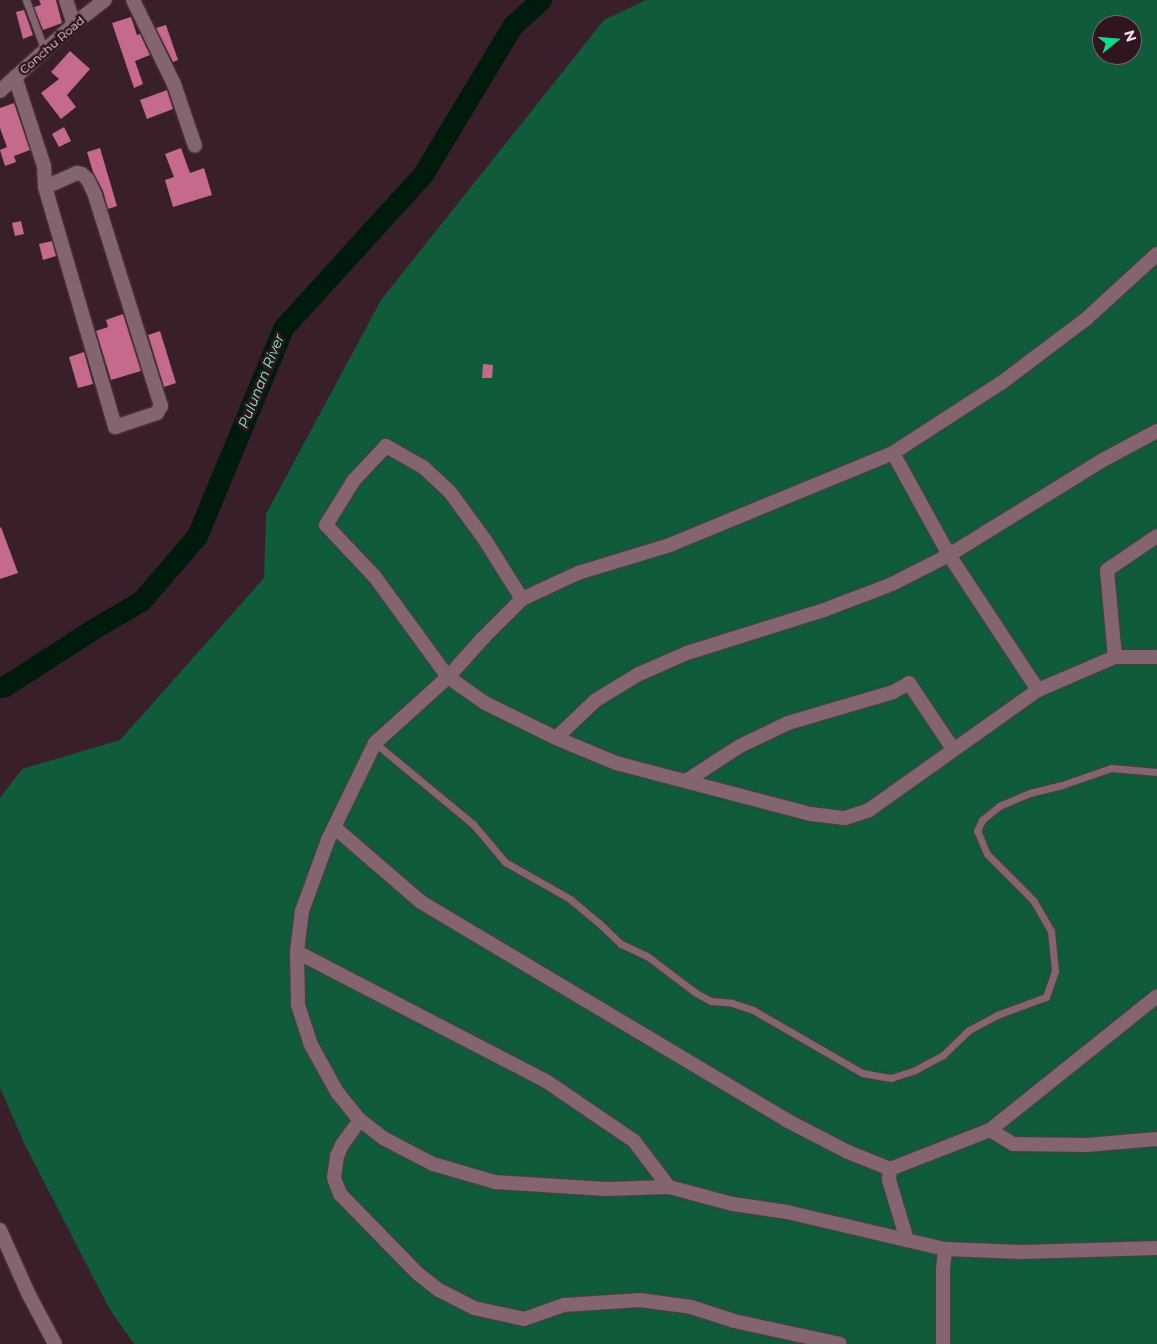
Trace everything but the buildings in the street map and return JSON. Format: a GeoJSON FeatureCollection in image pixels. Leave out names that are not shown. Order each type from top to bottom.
{"type":"FeatureCollection","features":[{"type":"Feature","properties":{"kind":"street"},"geometry":{"type":"LineString","coordinates":[[66,0],[74,24]]}},
{"type":"Feature","properties":{"kind":"street","name":"Conchu Road"},"geometry":{"type":"LineString","coordinates":[[0,90],[74,24],[105,0]]}},
{"type":"Feature","properties":{"kind":"street"},"geometry":{"type":"LineString","coordinates":[[133,0],[174,84],[195,146]]}},
{"type":"Feature","properties":{"kind":"street"},"geometry":{"type":"LineString","coordinates":[[15,77],[44,166],[45,187],[115,427],[157,413],[161,406],[95,195],[88,180],[82,174],[77,173],[45,187]]}},
{"type":"Feature","properties":{"kind":"street"},"geometry":{"type":"LineString","coordinates":[[1157,254],[1086,319],[1001,383],[893,452],[670,545],[578,573],[522,599],[448,677],[375,743],[334,827],[302,911],[297,952],[298,1005],[310,1043],[337,1092],[360,1120],[383,1138],[433,1164],[495,1182],[606,1188],[669,1187],[733,1204],[787,1212],[945,1249],[1022,1252],[1157,1248]]}},
{"type":"Feature","properties":{"kind":"street"},"geometry":{"type":"LineString","coordinates":[[556,738],[596,700],[639,674],[687,653],[824,610],[892,584],[949,555],[1101,461],[1157,431]]}},
{"type":"Feature","properties":{"kind":"street"},"geometry":{"type":"LineString","coordinates":[[522,599],[485,540],[450,492],[423,467],[386,446],[354,480],[326,525],[375,577],[448,677],[485,703],[556,738],[616,763],[811,814],[845,818],[869,810],[1038,690],[1116,656],[1157,657]]}},
{"type":"Feature","properties":{"kind":"street"},"geometry":{"type":"LineString","coordinates":[[893,452],[949,555],[1038,690]]}},
{"type":"Feature","properties":{"kind":"street"},"geometry":{"type":"LineString","coordinates":[[1116,656],[1107,570],[1157,536]]}},
{"type":"Feature","properties":{"kind":"street"},"geometry":{"type":"LineString","coordinates":[[686,780],[740,746],[788,723],[893,692],[909,684],[953,750]]}},
{"type":"Feature","properties":{"kind":"street"},"geometry":{"type":"LineString","coordinates":[[334,827],[421,902],[788,1121],[848,1152],[890,1169],[990,1130],[1157,996]]}},
{"type":"Feature","properties":{"kind":"street"},"geometry":{"type":"LineString","coordinates":[[297,952],[546,1081],[634,1141],[669,1187]]}},
{"type":"Feature","properties":{"kind":"street"},"geometry":{"type":"LineString","coordinates":[[360,1120],[342,1144],[337,1156],[334,1178],[340,1194],[417,1273],[439,1290],[474,1308],[524,1319],[564,1305],[640,1300],[691,1307],[734,1321],[840,1344]]}},
{"type":"Feature","properties":{"kind":"street"},"geometry":{"type":"LineString","coordinates":[[990,1130],[1013,1144],[1087,1145],[1157,1139]]}},
{"type":"Feature","properties":{"kind":"street"},"geometry":{"type":"LineString","coordinates":[[890,1169],[889,1180],[907,1240]]}},
{"type":"Feature","properties":{"kind":"street"},"geometry":{"type":"LineString","coordinates":[[0,1230],[29,1295],[55,1344]]}},
{"type":"Feature","properties":{"kind":"street"},"geometry":{"type":"LineString","coordinates":[[943,1344],[943,1269],[945,1249]]}},
{"type":"Feature","properties":{"kind":"lane"},"geometry":{"type":"LineString","coordinates":[[26,0],[45,51]]}},
{"type":"Feature","properties":{"kind":"lane"},"geometry":{"type":"LineString","coordinates":[[375,743],[473,824],[505,862],[570,900],[599,922],[620,944],[647,956],[696,993],[711,1001],[732,1003],[753,1010],[862,1073],[891,1078],[915,1070],[943,1055],[969,1030],[997,1015],[1046,997],[1054,972],[1051,931],[1034,901],[987,854],[977,831],[982,820],[999,806],[1030,793],[1062,785],[1111,768],[1157,772]]}},
{"type":"Feature","properties":{"kind":"green space"},"geometry":{"type":"Polygon","coordinates":[[[646,0],[1157,0],[1157,1344],[134,1344],[109,1308],[25,1145],[0,1088],[0,798],[22,769],[120,740],[264,578],[266,514],[381,300],[604,20],[646,0]]]}},
{"type":"Feature","properties":{"kind":"waterway","name":"Pulunan River"},"geometry":{"type":"LineString","coordinates":[[0,687],[5,686],[93,629],[141,601],[197,536],[283,328],[423,174],[513,25],[541,0]]}},
{"type":"Feature","properties":{"kind":"waterway","name":"Pulunan River"},"geometry":{"type":"LineString","coordinates":[[0,693],[5,686]]}}]}
